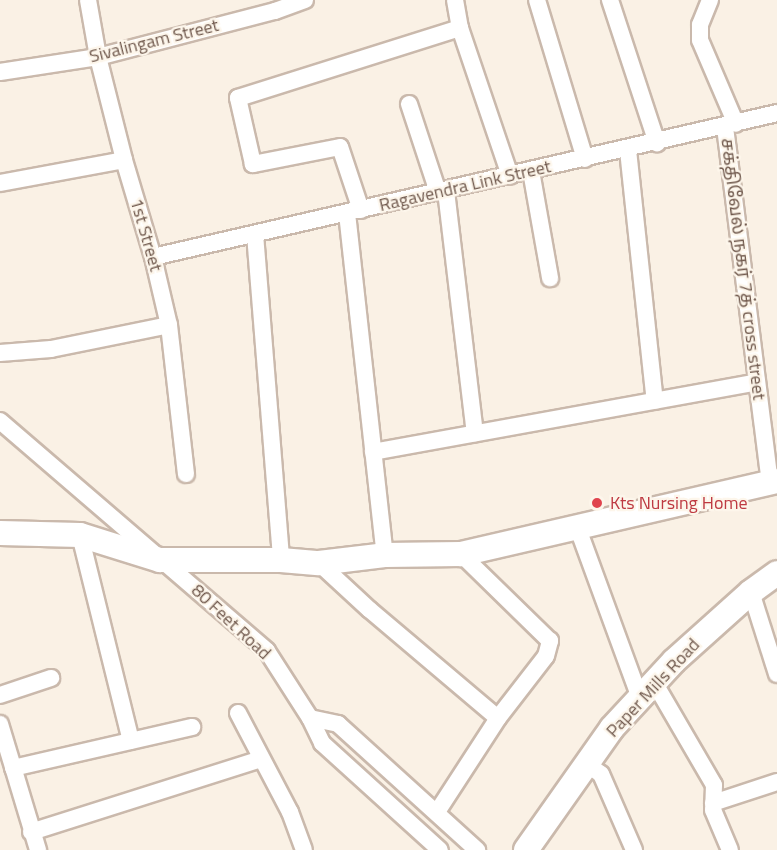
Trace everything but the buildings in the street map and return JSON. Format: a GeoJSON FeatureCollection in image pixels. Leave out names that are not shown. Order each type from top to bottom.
{"type":"FeatureCollection","features":[{"type":"Feature","properties":{"kind":"main road"},"geometry":{"type":"LineString","coordinates":[[0,533],[80,535],[160,560],[281,560],[319,563],[385,555],[461,554],[773,482]]}},
{"type":"Feature","properties":{"kind":"main road","name":"Paper Mills Road"},"geometry":{"type":"LineString","coordinates":[[526,850],[612,728],[647,690],[750,592],[777,573]]}},
{"type":"Feature","properties":{"kind":"street","name":"1st Street"},"geometry":{"type":"LineString","coordinates":[[88,0],[98,57],[124,160],[153,257],[169,325],[186,474]]}},
{"type":"Feature","properties":{"kind":"street","name":"Sivalingam Street"},"geometry":{"type":"LineString","coordinates":[[0,72],[98,57],[275,11],[305,0]]}},
{"type":"Feature","properties":{"kind":"street"},"geometry":{"type":"LineString","coordinates":[[455,0],[460,28],[510,176]]}},
{"type":"Feature","properties":{"kind":"street"},"geometry":{"type":"LineString","coordinates":[[537,0],[585,159]]}},
{"type":"Feature","properties":{"kind":"street"},"geometry":{"type":"LineString","coordinates":[[610,0],[657,143]]}},
{"type":"Feature","properties":{"kind":"street","name":"சக்திவேல் நகர் 7த் cross street"},"geometry":{"type":"LineString","coordinates":[[710,0],[700,25],[700,40],[730,126],[757,382],[773,482]]}},
{"type":"Feature","properties":{"kind":"street"},"geometry":{"type":"LineString","coordinates":[[385,555],[373,452],[354,211],[340,147],[253,164],[238,98],[460,28]]}},
{"type":"Feature","properties":{"kind":"street"},"geometry":{"type":"LineString","coordinates":[[409,104],[442,191],[475,433]]}},
{"type":"Feature","properties":{"kind":"street","name":"Ragavendra Link Street"},"geometry":{"type":"LineString","coordinates":[[153,257],[628,150],[777,113]]}},
{"type":"Feature","properties":{"kind":"street"},"geometry":{"type":"LineString","coordinates":[[628,150],[655,400]]}},
{"type":"Feature","properties":{"kind":"street"},"geometry":{"type":"LineString","coordinates":[[0,183],[124,160]]}},
{"type":"Feature","properties":{"kind":"street"},"geometry":{"type":"LineString","coordinates":[[531,171],[550,278]]}},
{"type":"Feature","properties":{"kind":"street"},"geometry":{"type":"LineString","coordinates":[[255,234],[281,560]]}},
{"type":"Feature","properties":{"kind":"street"},"geometry":{"type":"LineString","coordinates":[[0,353],[51,349],[169,325]]}},
{"type":"Feature","properties":{"kind":"street"},"geometry":{"type":"LineString","coordinates":[[373,452],[757,382]]}},
{"type":"Feature","properties":{"kind":"street","name":"80 Feet Road"},"geometry":{"type":"LineString","coordinates":[[0,421],[267,651],[310,718],[322,743],[440,850]]}},
{"type":"Feature","properties":{"kind":"street"},"geometry":{"type":"LineString","coordinates":[[577,526],[647,690],[714,785],[713,810],[730,850]]}},
{"type":"Feature","properties":{"kind":"street"},"geometry":{"type":"LineString","coordinates":[[80,535],[131,741]]}},
{"type":"Feature","properties":{"kind":"street"},"geometry":{"type":"LineString","coordinates":[[437,812],[498,718],[546,656],[550,641],[461,554]]}},
{"type":"Feature","properties":{"kind":"street"},"geometry":{"type":"LineString","coordinates":[[319,563],[370,610],[498,718]]}},
{"type":"Feature","properties":{"kind":"street"},"geometry":{"type":"LineString","coordinates":[[750,592],[777,675]]}},
{"type":"Feature","properties":{"kind":"street"},"geometry":{"type":"LineString","coordinates":[[0,695],[51,678]]}},
{"type":"Feature","properties":{"kind":"street"},"geometry":{"type":"LineString","coordinates":[[238,713],[290,812],[304,850]]}},
{"type":"Feature","properties":{"kind":"street"},"geometry":{"type":"LineString","coordinates":[[310,718],[338,724],[477,850]]}},
{"type":"Feature","properties":{"kind":"street"},"geometry":{"type":"LineString","coordinates":[[0,724],[38,850]]}},
{"type":"Feature","properties":{"kind":"street"},"geometry":{"type":"LineString","coordinates":[[13,768],[192,727]]}},
{"type":"Feature","properties":{"kind":"street"},"geometry":{"type":"LineString","coordinates":[[31,831],[261,759]]}},
{"type":"Feature","properties":{"kind":"street"},"geometry":{"type":"LineString","coordinates":[[587,764],[604,780],[634,850]]}},
{"type":"Feature","properties":{"kind":"street"},"geometry":{"type":"LineString","coordinates":[[713,802],[777,782]]}},
{"type":"Feature","properties":{"kind":"place","name":"Kts Nursing Home"},"geometry":{"type":"Point","coordinates":[597,503]}}]}
